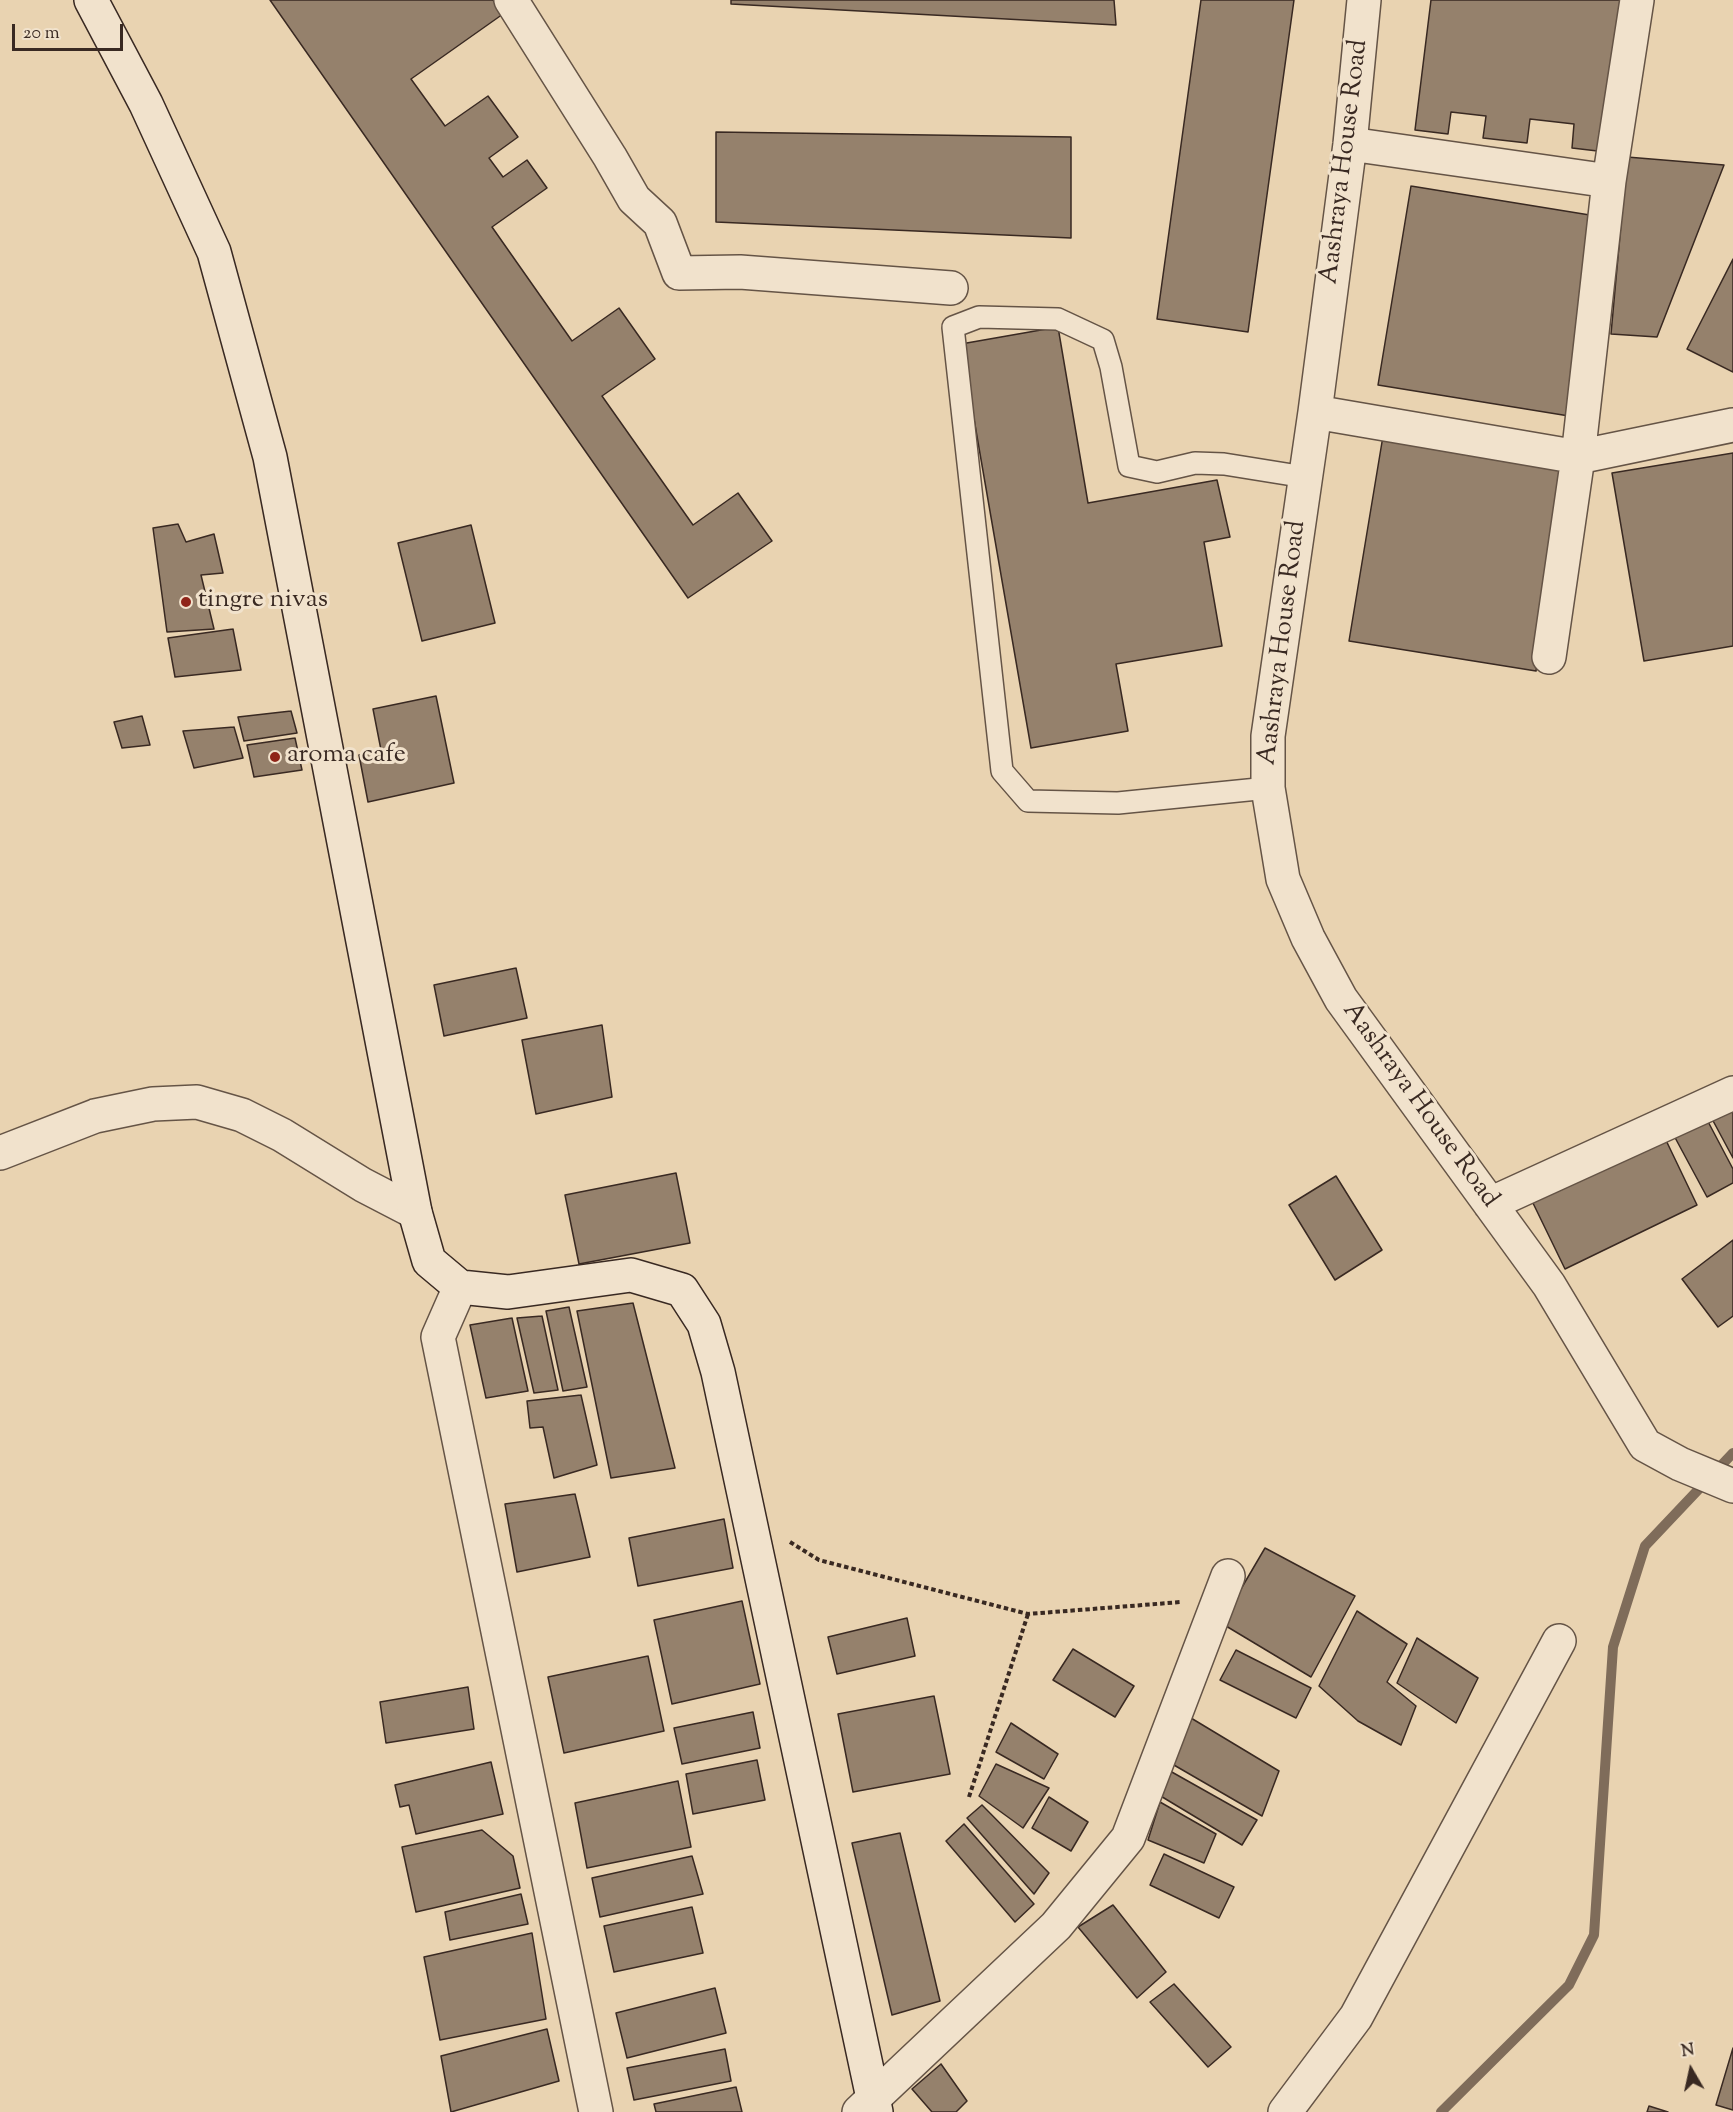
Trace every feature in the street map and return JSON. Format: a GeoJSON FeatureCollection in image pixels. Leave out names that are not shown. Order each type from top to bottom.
{"type":"FeatureCollection","features":[{"type":"Feature","properties":{"kind":"street"},"geometry":{"type":"LineString","coordinates":[[91,0],[146,104],[214,252],[270,457],[415,1212],[429,1261],[460,1287],[508,1292],[631,1275],[682,1290],[704,1324],[718,1371],[749,1516],[869,2108]]}},
{"type":"Feature","properties":{"kind":"street"},"geometry":{"type":"LineString","coordinates":[[511,0],[634,199],[660,223],[679,273],[740,272],[951,288]]}},
{"type":"Feature","properties":{"kind":"street","name":"Aashraya House Road"},"geometry":{"type":"LineString","coordinates":[[1364,0],[1350,144],[1315,412],[1268,736],[1268,788],[1283,879],[1308,938],[1341,999],[1549,1285],[1645,1445],[1680,1464],[1733,1485]]}},
{"type":"Feature","properties":{"kind":"street"},"geometry":{"type":"LineString","coordinates":[[1549,657],[1578,457],[1610,181],[1637,0]]}},
{"type":"Feature","properties":{"kind":"street"},"geometry":{"type":"LineString","coordinates":[[1350,144],[1610,181]]}},
{"type":"Feature","properties":{"kind":"street"},"geometry":{"type":"LineString","coordinates":[[1315,412],[1578,457],[1733,425]]}},
{"type":"Feature","properties":{"kind":"street"},"geometry":{"type":"LineString","coordinates":[[1490,1204],[1733,1092]]}},
{"type":"Feature","properties":{"kind":"street"},"geometry":{"type":"LineString","coordinates":[[0,1153],[95,1116],[153,1104],[197,1102],[242,1115],[282,1135],[363,1185],[415,1212]]}},
{"type":"Feature","properties":{"kind":"street"},"geometry":{"type":"LineString","coordinates":[[460,1287],[438,1337],[596,2112]]}},
{"type":"Feature","properties":{"kind":"street"},"geometry":{"type":"LineString","coordinates":[[869,2108],[1056,1926],[1128,1838],[1223,1588]]}},
{"type":"Feature","properties":{"kind":"street"},"geometry":{"type":"LineString","coordinates":[[1285,2112],[1356,2017],[1559,1641]]}},
{"type":"Feature","properties":{"kind":"lane"},"geometry":{"type":"LineString","coordinates":[[1268,788],[1118,803],[1028,801],[1002,771],[953,327],[979,317],[1058,319],[1103,340],[1129,466],[1157,472],[1195,463],[1224,464],[1305,477]]}},
{"type":"Feature","properties":{"kind":"path"},"geometry":{"type":"LineString","coordinates":[[749,1516],[819,1560],[1028,1614],[1223,1588]]}},
{"type":"Feature","properties":{"kind":"path"},"geometry":{"type":"LineString","coordinates":[[969,1797],[1028,1614]]}},
{"type":"Feature","properties":{"kind":"building"},"geometry":{"type":"Polygon","coordinates":[[[270,0],[493,0],[503,14],[411,79],[445,126],[488,96],[518,137],[489,158],[503,177],[527,160],[547,188],[492,227],[572,341],[619,308],[655,359],[602,396],[693,525],[738,493],[772,541],[688,598],[270,0]]]}},
{"type":"Feature","properties":{"kind":"building"},"geometry":{"type":"Polygon","coordinates":[[[731,0],[1114,0],[1116,25],[731,4],[731,0]]]}},
{"type":"Feature","properties":{"kind":"building"},"geometry":{"type":"Polygon","coordinates":[[[1201,0],[1294,0],[1248,332],[1157,319],[1201,0]]]}},
{"type":"Feature","properties":{"kind":"building"},"geometry":{"type":"Polygon","coordinates":[[[1431,0],[1624,0],[1606,152],[1572,148],[1574,124],[1530,119],[1527,143],[1483,138],[1486,116],[1451,112],[1448,134],[1415,130],[1431,0]]]}},
{"type":"Feature","properties":{"kind":"building"},"geometry":{"type":"Polygon","coordinates":[[[716,132],[1071,137],[1071,238],[716,222],[716,132]]]}},
{"type":"Feature","properties":{"kind":"building"},"geometry":{"type":"Polygon","coordinates":[[[1627,157],[1724,165],[1657,337],[1611,334],[1627,157]]]}},
{"type":"Feature","properties":{"kind":"building"},"geometry":{"type":"Polygon","coordinates":[[[1411,186],[1602,217],[1569,416],[1378,385],[1411,186]]]}},
{"type":"Feature","properties":{"kind":"building"},"geometry":{"type":"Polygon","coordinates":[[[1733,259],[1733,372],[1687,349],[1733,259]]]}},
{"type":"Feature","properties":{"kind":"building"},"geometry":{"type":"Polygon","coordinates":[[[1058,327],[1088,503],[1217,480],[1230,537],[1204,542],[1222,646],[1116,664],[1128,731],[1031,748],[961,344],[1058,327]]]}},
{"type":"Feature","properties":{"kind":"building"},"geometry":{"type":"Polygon","coordinates":[[[1383,436],[1571,467],[1536,671],[1349,641],[1383,436]]]}},
{"type":"Feature","properties":{"kind":"building"},"geometry":{"type":"Polygon","coordinates":[[[1733,453],[1733,646],[1644,661],[1612,473],[1733,453]]]}},
{"type":"Feature","properties":{"kind":"building","name":"tingre nivas"},"geometry":{"type":"Polygon","coordinates":[[[178,524],[186,542],[214,534],[223,573],[201,575],[214,629],[167,632],[153,528],[178,524]]]}},
{"type":"Feature","properties":{"kind":"building"},"geometry":{"type":"Polygon","coordinates":[[[471,525],[495,623],[422,641],[398,543],[471,525]]]}},
{"type":"Feature","properties":{"kind":"building"},"geometry":{"type":"Polygon","coordinates":[[[233,629],[241,670],[175,677],[168,638],[233,629]]]}},
{"type":"Feature","properties":{"kind":"building"},"geometry":{"type":"Polygon","coordinates":[[[436,696],[454,783],[368,802],[359,755],[381,750],[373,709],[436,696]]]}},
{"type":"Feature","properties":{"kind":"building"},"geometry":{"type":"Polygon","coordinates":[[[291,711],[297,733],[244,741],[238,717],[291,711]]]}},
{"type":"Feature","properties":{"kind":"building"},"geometry":{"type":"Polygon","coordinates":[[[142,716],[150,745],[122,748],[114,722],[142,716]]]}},
{"type":"Feature","properties":{"kind":"building"},"geometry":{"type":"Polygon","coordinates":[[[234,727],[243,758],[194,768],[183,731],[234,727]]]}},
{"type":"Feature","properties":{"kind":"building","name":"aroma cafe"},"geometry":{"type":"Polygon","coordinates":[[[295,738],[302,770],[254,777],[247,745],[295,738]]]}},
{"type":"Feature","properties":{"kind":"building"},"geometry":{"type":"Polygon","coordinates":[[[516,968],[527,1018],[444,1036],[434,985],[516,968]]]}},
{"type":"Feature","properties":{"kind":"building"},"geometry":{"type":"Polygon","coordinates":[[[602,1025],[612,1097],[536,1114],[522,1040],[602,1025]]]}},
{"type":"Feature","properties":{"kind":"building"},"geometry":{"type":"Polygon","coordinates":[[[1733,1105],[1733,1158],[1711,1117],[1733,1105]]]}},
{"type":"Feature","properties":{"kind":"building"},"geometry":{"type":"Polygon","coordinates":[[[1704,1114],[1733,1169],[1733,1183],[1707,1197],[1672,1132],[1704,1114]]]}},
{"type":"Feature","properties":{"kind":"building"},"geometry":{"type":"Polygon","coordinates":[[[1663,1134],[1697,1205],[1565,1269],[1531,1199],[1663,1134]]]}},
{"type":"Feature","properties":{"kind":"building"},"geometry":{"type":"Polygon","coordinates":[[[676,1173],[690,1243],[579,1264],[565,1195],[676,1173]]]}},
{"type":"Feature","properties":{"kind":"building"},"geometry":{"type":"Polygon","coordinates":[[[1336,1176],[1382,1250],[1335,1280],[1289,1205],[1336,1176]]]}},
{"type":"Feature","properties":{"kind":"building"},"geometry":{"type":"Polygon","coordinates":[[[1733,1240],[1733,1316],[1718,1327],[1682,1279],[1733,1240]]]}},
{"type":"Feature","properties":{"kind":"building"},"geometry":{"type":"Polygon","coordinates":[[[633,1303],[675,1468],[611,1478],[577,1311],[633,1303]]]}},
{"type":"Feature","properties":{"kind":"building"},"geometry":{"type":"Polygon","coordinates":[[[569,1307],[587,1387],[563,1391],[546,1311],[569,1307]]]}},
{"type":"Feature","properties":{"kind":"building"},"geometry":{"type":"Polygon","coordinates":[[[542,1316],[558,1390],[534,1393],[517,1318],[542,1316]]]}},
{"type":"Feature","properties":{"kind":"building"},"geometry":{"type":"Polygon","coordinates":[[[512,1318],[528,1391],[486,1398],[470,1325],[512,1318]]]}},
{"type":"Feature","properties":{"kind":"building"},"geometry":{"type":"Polygon","coordinates":[[[581,1395],[597,1465],[554,1478],[543,1427],[530,1428],[527,1401],[581,1395]]]}},
{"type":"Feature","properties":{"kind":"building"},"geometry":{"type":"Polygon","coordinates":[[[575,1494],[590,1557],[517,1572],[505,1504],[575,1494]]]}},
{"type":"Feature","properties":{"kind":"building"},"geometry":{"type":"Polygon","coordinates":[[[724,1519],[733,1568],[638,1586],[629,1538],[724,1519]]]}},
{"type":"Feature","properties":{"kind":"building"},"geometry":{"type":"Polygon","coordinates":[[[1265,1548],[1355,1596],[1311,1677],[1221,1623],[1265,1548]]]}},
{"type":"Feature","properties":{"kind":"building"},"geometry":{"type":"Polygon","coordinates":[[[742,1601],[760,1684],[672,1704],[654,1620],[742,1601]]]}},
{"type":"Feature","properties":{"kind":"building"},"geometry":{"type":"Polygon","coordinates":[[[1357,1611],[1407,1644],[1387,1682],[1416,1706],[1401,1745],[1358,1721],[1319,1686],[1357,1611]]]}},
{"type":"Feature","properties":{"kind":"building"},"geometry":{"type":"Polygon","coordinates":[[[907,1618],[915,1656],[837,1674],[828,1637],[907,1618]]]}},
{"type":"Feature","properties":{"kind":"building"},"geometry":{"type":"Polygon","coordinates":[[[1417,1638],[1478,1678],[1456,1723],[1397,1683],[1417,1638]]]}},
{"type":"Feature","properties":{"kind":"building"},"geometry":{"type":"Polygon","coordinates":[[[1073,1649],[1134,1686],[1115,1717],[1053,1680],[1073,1649]]]}},
{"type":"Feature","properties":{"kind":"building"},"geometry":{"type":"Polygon","coordinates":[[[1236,1650],[1311,1688],[1296,1718],[1220,1680],[1236,1650]]]}},
{"type":"Feature","properties":{"kind":"building"},"geometry":{"type":"Polygon","coordinates":[[[648,1656],[664,1731],[564,1753],[548,1677],[648,1656]]]}},
{"type":"Feature","properties":{"kind":"building"},"geometry":{"type":"Polygon","coordinates":[[[468,1687],[474,1729],[386,1743],[380,1702],[468,1687]]]}},
{"type":"Feature","properties":{"kind":"building"},"geometry":{"type":"Polygon","coordinates":[[[934,1696],[950,1774],[853,1792],[838,1714],[934,1696]]]}},
{"type":"Feature","properties":{"kind":"building"},"geometry":{"type":"Polygon","coordinates":[[[753,1712],[760,1748],[682,1764],[674,1728],[753,1712]]]}},
{"type":"Feature","properties":{"kind":"building"},"geometry":{"type":"Polygon","coordinates":[[[1186,1715],[1279,1771],[1262,1816],[1167,1761],[1186,1715]]]}},
{"type":"Feature","properties":{"kind":"building"},"geometry":{"type":"Polygon","coordinates":[[[1011,1723],[1058,1754],[1044,1779],[996,1752],[1011,1723]]]}},
{"type":"Feature","properties":{"kind":"building"},"geometry":{"type":"Polygon","coordinates":[[[757,1760],[765,1800],[693,1814],[686,1774],[757,1760]]]}},
{"type":"Feature","properties":{"kind":"building"},"geometry":{"type":"Polygon","coordinates":[[[491,1762],[503,1814],[416,1834],[409,1805],[400,1807],[395,1785],[491,1762]]]}},
{"type":"Feature","properties":{"kind":"building"},"geometry":{"type":"Polygon","coordinates":[[[996,1764],[1049,1788],[1023,1828],[979,1796],[996,1764]]]}},
{"type":"Feature","properties":{"kind":"building"},"geometry":{"type":"Polygon","coordinates":[[[1170,1771],[1257,1820],[1242,1845],[1159,1795],[1170,1771]]]}},
{"type":"Feature","properties":{"kind":"building"},"geometry":{"type":"Polygon","coordinates":[[[678,1781],[691,1847],[587,1868],[575,1803],[678,1781]]]}},
{"type":"Feature","properties":{"kind":"building"},"geometry":{"type":"Polygon","coordinates":[[[1049,1797],[1088,1822],[1071,1851],[1032,1828],[1049,1797]]]}},
{"type":"Feature","properties":{"kind":"building"},"geometry":{"type":"Polygon","coordinates":[[[1160,1802],[1216,1834],[1204,1863],[1148,1840],[1160,1802]]]}},
{"type":"Feature","properties":{"kind":"building"},"geometry":{"type":"Polygon","coordinates":[[[982,1805],[1049,1873],[1034,1894],[967,1818],[982,1805]]]}},
{"type":"Feature","properties":{"kind":"building"},"geometry":{"type":"Polygon","coordinates":[[[964,1824],[1034,1904],[1015,1922],[946,1841],[964,1824]]]}},
{"type":"Feature","properties":{"kind":"building"},"geometry":{"type":"Polygon","coordinates":[[[482,1830],[513,1856],[520,1888],[416,1912],[402,1847],[482,1830]]]}},
{"type":"Feature","properties":{"kind":"building"},"geometry":{"type":"Polygon","coordinates":[[[900,1833],[940,2001],[892,2015],[852,1843],[900,1833]]]}},
{"type":"Feature","properties":{"kind":"building"},"geometry":{"type":"Polygon","coordinates":[[[1164,1854],[1234,1887],[1219,1918],[1150,1885],[1164,1854]]]}},
{"type":"Feature","properties":{"kind":"building"},"geometry":{"type":"Polygon","coordinates":[[[692,1856],[703,1894],[600,1917],[592,1878],[692,1856]]]}},
{"type":"Feature","properties":{"kind":"building"},"geometry":{"type":"Polygon","coordinates":[[[521,1894],[528,1924],[450,1940],[445,1912],[521,1894]]]}},
{"type":"Feature","properties":{"kind":"building"},"geometry":{"type":"Polygon","coordinates":[[[1113,1905],[1166,1972],[1137,1998],[1078,1927],[1113,1905]]]}},
{"type":"Feature","properties":{"kind":"building"},"geometry":{"type":"Polygon","coordinates":[[[692,1907],[703,1953],[614,1972],[604,1926],[692,1907]]]}},
{"type":"Feature","properties":{"kind":"building"},"geometry":{"type":"Polygon","coordinates":[[[532,1933],[546,2019],[440,2040],[424,1957],[532,1933]]]}},
{"type":"Feature","properties":{"kind":"building"},"geometry":{"type":"Polygon","coordinates":[[[1174,1984],[1231,2047],[1208,2067],[1150,2002],[1174,1984]]]}},
{"type":"Feature","properties":{"kind":"building"},"geometry":{"type":"Polygon","coordinates":[[[715,1988],[726,2033],[627,2058],[616,2013],[715,1988]]]}},
{"type":"Feature","properties":{"kind":"building"},"geometry":{"type":"Polygon","coordinates":[[[547,2029],[559,2081],[451,2112],[441,2056],[547,2029]]]}},
{"type":"Feature","properties":{"kind":"building"},"geometry":{"type":"Polygon","coordinates":[[[1733,2048],[1733,2110],[1716,2105],[1733,2048]]]}},
{"type":"Feature","properties":{"kind":"building"},"geometry":{"type":"Polygon","coordinates":[[[725,2049],[731,2081],[634,2100],[627,2068],[725,2049]]]}},
{"type":"Feature","properties":{"kind":"building"},"geometry":{"type":"Polygon","coordinates":[[[941,2064],[967,2101],[956,2112],[932,2112],[912,2089],[941,2064]]]}},
{"type":"Feature","properties":{"kind":"building"},"geometry":{"type":"Polygon","coordinates":[[[736,2087],[742,2112],[656,2112],[654,2104],[736,2087]]]}},
{"type":"Feature","properties":{"kind":"building"},"geometry":{"type":"Polygon","coordinates":[[[1649,2106],[1668,2112],[1647,2112],[1649,2106]]]}},
{"type":"Feature","properties":{"kind":"waterway"},"geometry":{"type":"LineString","coordinates":[[1441,2112],[1569,1985],[1594,1935],[1613,1647],[1645,1546],[1733,1453]]}},
{"type":"Feature","properties":{"kind":"place","name":"tingre nivas"},"geometry":{"type":"Point","coordinates":[186,602]}},
{"type":"Feature","properties":{"kind":"place","name":"aroma cafe"},"geometry":{"type":"Point","coordinates":[275,757]}}]}
